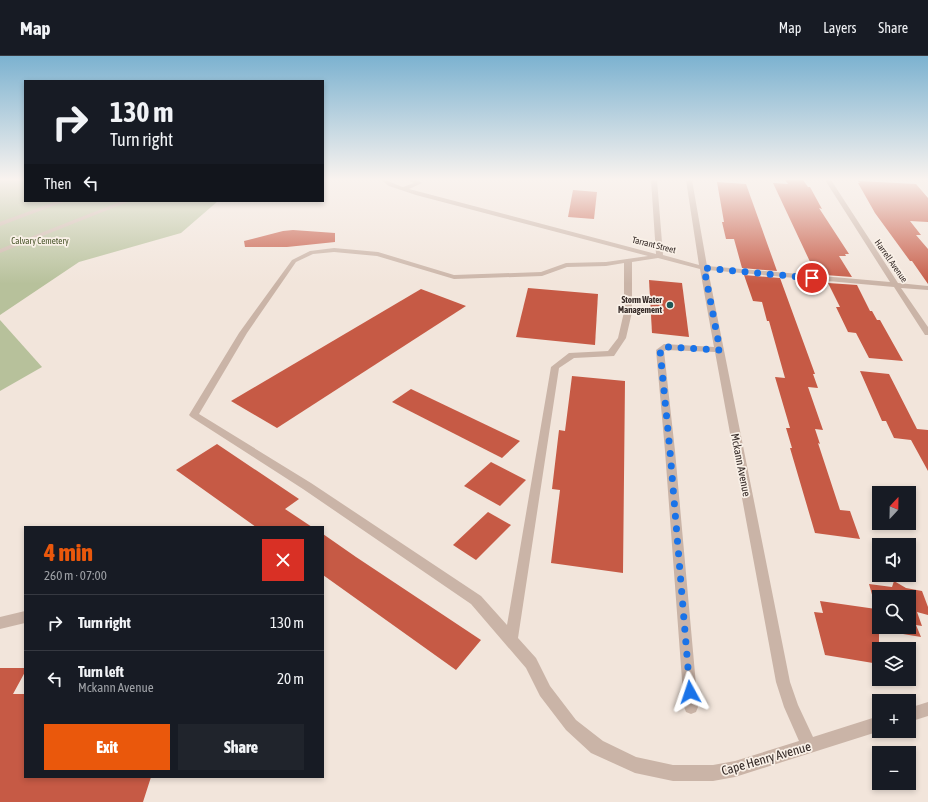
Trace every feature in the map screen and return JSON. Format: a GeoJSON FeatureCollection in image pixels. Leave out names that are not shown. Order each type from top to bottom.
{"type":"FeatureCollection","features":[{"type":"Feature","properties":{"kind":"street"},"geometry":{"type":"LineString","coordinates":[[0,224],[25,215]]}},
{"type":"Feature","properties":{"kind":"street"},"geometry":{"type":"LineString","coordinates":[[0,251],[92,215]]}},
{"type":"Feature","properties":{"kind":"street","name":"Tarrant Street"},"geometry":{"type":"LineString","coordinates":[[503,215],[704,268],[928,288]]}},
{"type":"Feature","properties":{"kind":"street"},"geometry":{"type":"LineString","coordinates":[[511,640],[555,367],[572,355],[612,354],[622,338],[628,312],[628,261],[660,256],[657,215]]}},
{"type":"Feature","properties":{"kind":"street","name":"Mckann Avenue"},"geometry":{"type":"LineString","coordinates":[[695,215],[783,682],[791,707],[809,746]]}},
{"type":"Feature","properties":{"kind":"street","name":"Harrell Avenue"},"geometry":{"type":"LineString","coordinates":[[850,215],[928,332]]}},
{"type":"Feature","properties":{"kind":"street","name":"Cape Henry Avenue"},"geometry":{"type":"LineString","coordinates":[[628,261],[606,264],[566,265],[542,274],[454,277],[378,254],[334,250],[312,252],[294,261],[243,333],[194,415],[307,486],[476,600],[531,662],[545,691],[571,726],[597,747],[635,766],[673,773],[713,773],[735,768],[872,726]]}},
{"type":"Feature","properties":{"kind":"street"},"geometry":{"type":"LineString","coordinates":[[691,708],[670,451],[660,350],[664,347],[720,350]]}},
{"type":"Feature","properties":{"kind":"street"},"geometry":{"type":"LineString","coordinates":[[0,623],[24,617]]}},
{"type":"Feature","properties":{"kind":"street"},"geometry":{"type":"LineString","coordinates":[[916,713],[928,709]]}},
{"type":"Feature","properties":{"kind":"green space","name":"Calvary Cemetery"},"geometry":{"type":"Polygon","coordinates":[[[0,215],[202,215],[181,233],[79,262],[0,315],[0,215]]]}},
{"type":"Feature","properties":{"kind":"green space"},"geometry":{"type":"Polygon","coordinates":[[[0,320],[42,367],[0,391],[0,320]]]}},
{"type":"Feature","properties":{"kind":"building"},"geometry":{"type":"Polygon","coordinates":[[[568,215],[594,215],[594,219],[568,217],[568,215]]]}},
{"type":"Feature","properties":{"kind":"building"},"geometry":{"type":"Polygon","coordinates":[[[723,215],[757,215],[777,271],[742,268],[734,239],[726,239],[722,222],[724,222],[723,215]]]}},
{"type":"Feature","properties":{"kind":"building"},"geometry":{"type":"Polygon","coordinates":[[[788,215],[823,215],[849,254],[845,254],[846,256],[839,256],[852,277],[825,275],[821,266],[812,266],[788,215]]]}},
{"type":"Feature","properties":{"kind":"building"},"geometry":{"type":"Polygon","coordinates":[[[876,215],[928,215],[928,222],[910,221],[921,235],[916,235],[928,249],[928,284],[912,261],[910,261],[876,215]]]}},
{"type":"Feature","properties":{"kind":"building"},"geometry":{"type":"Polygon","coordinates":[[[293,230],[335,233],[335,242],[287,247],[245,247],[244,241],[283,231],[293,230]]]}},
{"type":"Feature","properties":{"kind":"building"},"geometry":{"type":"Polygon","coordinates":[[[744,275],[780,278],[815,374],[813,374],[818,388],[808,387],[823,430],[815,429],[820,444],[818,443],[840,510],[850,511],[860,539],[815,533],[790,448],[792,448],[786,428],[790,428],[775,377],[785,378],[762,302],[753,301],[744,275]]]}},
{"type":"Feature","properties":{"kind":"building","name":"Storm Water Management"},"geometry":{"type":"Polygon","coordinates":[[[649,280],[682,283],[689,337],[652,333],[649,280]]]}},
{"type":"Feature","properties":{"kind":"building"},"geometry":{"type":"Polygon","coordinates":[[[828,283],[857,285],[870,311],[872,311],[877,320],[880,320],[903,361],[869,358],[856,333],[848,332],[836,307],[840,307],[828,283]]]}},
{"type":"Feature","properties":{"kind":"building"},"geometry":{"type":"Polygon","coordinates":[[[528,288],[598,294],[595,345],[516,337],[528,288]]]}},
{"type":"Feature","properties":{"kind":"building"},"geometry":{"type":"Polygon","coordinates":[[[421,289],[466,306],[277,428],[231,401],[421,289]]]}},
{"type":"Feature","properties":{"kind":"building"},"geometry":{"type":"Polygon","coordinates":[[[860,371],[889,374],[917,429],[928,430],[928,471],[911,440],[894,438],[886,421],[882,421],[860,371]]]}},
{"type":"Feature","properties":{"kind":"building"},"geometry":{"type":"Polygon","coordinates":[[[572,376],[625,381],[623,573],[551,563],[560,490],[552,489],[559,430],[565,431],[572,376]]]}},
{"type":"Feature","properties":{"kind":"building"},"geometry":{"type":"Polygon","coordinates":[[[411,389],[520,441],[502,458],[392,402],[411,389]]]}},
{"type":"Feature","properties":{"kind":"building"},"geometry":{"type":"Polygon","coordinates":[[[217,444],[299,499],[285,509],[310,526],[255,526],[176,470],[217,444]]]}},
{"type":"Feature","properties":{"kind":"building"},"geometry":{"type":"Polygon","coordinates":[[[491,462],[526,480],[500,506],[464,486],[491,462]]]}},
{"type":"Feature","properties":{"kind":"building"},"geometry":{"type":"Polygon","coordinates":[[[488,512],[511,525],[476,560],[453,545],[488,512]]]}},
{"type":"Feature","properties":{"kind":"building"},"geometry":{"type":"Polygon","coordinates":[[[324,535],[481,640],[456,670],[324,576],[324,535]]]}},
{"type":"Feature","properties":{"kind":"building"},"geometry":{"type":"Polygon","coordinates":[[[894,582],[896,582],[906,588],[922,591],[928,607],[928,615],[917,612],[922,626],[916,625],[916,590],[872,590],[872,595],[869,584],[892,587],[894,582]]]}},
{"type":"Feature","properties":{"kind":"building"},"geometry":{"type":"Polygon","coordinates":[[[820,601],[872,608],[872,634],[879,634],[879,642],[872,642],[872,663],[825,655],[814,612],[823,613],[820,601]]]}},
{"type":"Feature","properties":{"kind":"building"},"geometry":{"type":"Polygon","coordinates":[[[916,625],[921,637],[903,634],[916,634],[916,625]]]}},
{"type":"Feature","properties":{"kind":"building"},"geometry":{"type":"Polygon","coordinates":[[[0,668],[24,668],[24,674],[13,694],[24,694],[24,778],[151,778],[143,802],[0,802],[0,668]]]}},
{"type":"Feature","properties":{"kind":"place","name":"Storm Water Management"},"geometry":{"type":"Point","coordinates":[670,305]}},
{"type":"Feature","properties":{"kind":"route"},"geometry":{"type":"LineString","coordinates":[[690,692],[660,350],[664,347],[720,350],[704,268],[812,278]]}}]}
